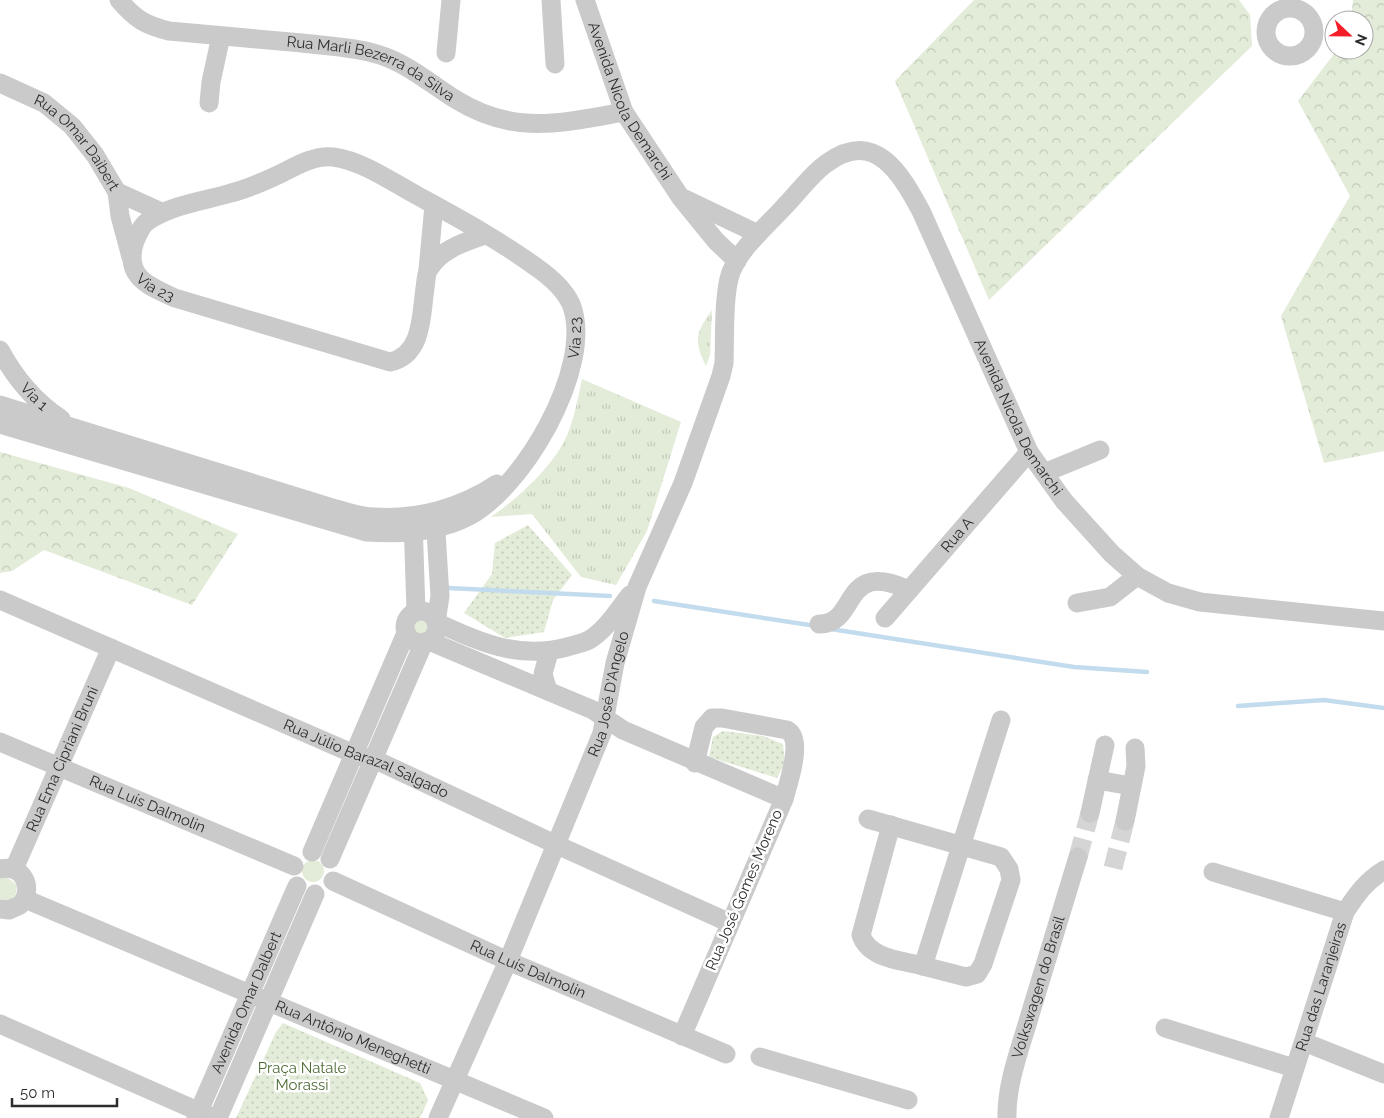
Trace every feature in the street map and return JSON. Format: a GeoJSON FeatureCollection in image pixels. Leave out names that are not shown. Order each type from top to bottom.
{"type":"FeatureCollection","features":[{"type":"Feature","properties":{"kind":"street","name":"Rua Marli Bezerra da Silva"},"geometry":{"type":"LineString","coordinates":[[119,0],[132,16],[148,26],[169,31],[340,47],[380,55],[407,66],[467,106],[490,118],[515,123],[546,124],[624,112]]}},
{"type":"Feature","properties":{"kind":"street"},"geometry":{"type":"LineString","coordinates":[[446,53],[451,0]]}},
{"type":"Feature","properties":{"kind":"street"},"geometry":{"type":"LineString","coordinates":[[551,0],[555,64]]}},
{"type":"Feature","properties":{"kind":"street","name":"Avenida Nicola Demarchi"},"geometry":{"type":"LineString","coordinates":[[585,0],[624,112],[682,198],[716,240],[737,261],[758,234],[826,163],[842,155],[862,151],[890,162],[902,176],[921,211],[1029,452],[1064,501],[1112,554],[1137,576],[1168,593],[1200,602],[1384,621]]}},
{"type":"Feature","properties":{"kind":"street"},"geometry":{"type":"LineString","coordinates":[[1297,4],[1312,22],[1314,37],[1307,50],[1293,56],[1278,54],[1268,43],[1266,28],[1271,7],[1287,8],[1297,4]]}},
{"type":"Feature","properties":{"kind":"street"},"geometry":{"type":"LineString","coordinates":[[209,103],[211,82],[221,36]]}},
{"type":"Feature","properties":{"kind":"street","name":"Rua Omar Daibert"},"geometry":{"type":"LineString","coordinates":[[0,83],[44,103],[72,126],[94,155],[116,192],[131,257]]}},
{"type":"Feature","properties":{"kind":"street","name":"Via 23"},"geometry":{"type":"LineString","coordinates":[[0,424],[348,528],[374,532],[435,520],[464,519],[489,503],[504,488],[546,431],[563,393],[575,342],[575,317],[570,302],[561,288],[537,267],[434,205],[350,161],[331,157],[308,160],[234,193],[161,212],[144,223],[131,257],[136,273],[144,283],[175,298],[390,362],[408,355],[419,332],[428,270],[434,205]]}},
{"type":"Feature","properties":{"kind":"street"},"geometry":{"type":"LineString","coordinates":[[116,192],[161,212]]}},
{"type":"Feature","properties":{"kind":"street"},"geometry":{"type":"LineString","coordinates":[[682,198],[758,234]]}},
{"type":"Feature","properties":{"kind":"street"},"geometry":{"type":"LineString","coordinates":[[428,270],[438,258],[455,246],[485,235]]}},
{"type":"Feature","properties":{"kind":"street","name":"Rua José D'Angelo"},"geometry":{"type":"LineString","coordinates":[[438,1118],[508,961],[602,733],[615,663],[637,587],[683,483],[721,376],[724,363],[727,285],[737,261]]}},
{"type":"Feature","properties":{"kind":"street"},"geometry":{"type":"LineString","coordinates":[[0,350],[0,372]]}},
{"type":"Feature","properties":{"kind":"street","name":"Via 1"},"geometry":{"type":"LineString","coordinates":[[0,350],[29,393],[42,406],[80,431]]}},
{"type":"Feature","properties":{"kind":"street"},"geometry":{"type":"LineString","coordinates":[[6,412],[29,393]]}},
{"type":"Feature","properties":{"kind":"street","name":"Via 23"},"geometry":{"type":"LineString","coordinates":[[6,412],[80,431],[336,510],[413,524]]}},
{"type":"Feature","properties":{"kind":"street"},"geometry":{"type":"LineString","coordinates":[[1044,473],[1100,450]]}},
{"type":"Feature","properties":{"kind":"street","name":"Rua A"},"geometry":{"type":"LineString","coordinates":[[885,618],[1029,452]]}},
{"type":"Feature","properties":{"kind":"street"},"geometry":{"type":"LineString","coordinates":[[330,860],[426,642],[436,632],[440,596],[435,520]]}},
{"type":"Feature","properties":{"kind":"street"},"geometry":{"type":"LineString","coordinates":[[413,524],[416,612]]}},
{"type":"Feature","properties":{"kind":"street"},"geometry":{"type":"LineString","coordinates":[[1077,602],[1110,598],[1137,576]]}},
{"type":"Feature","properties":{"kind":"street"},"geometry":{"type":"LineString","coordinates":[[819,624],[827,624],[838,619],[854,592],[866,583],[892,582],[909,590]]}},
{"type":"Feature","properties":{"kind":"street"},"geometry":{"type":"LineString","coordinates":[[426,642],[413,641],[406,633],[405,627],[408,618],[416,612],[426,612],[436,622],[476,640],[500,648],[526,652],[549,652],[589,640],[608,622],[637,587]]}},
{"type":"Feature","properties":{"kind":"street","name":"Rua Júlio Barazal Salgado"},"geometry":{"type":"LineString","coordinates":[[0,600],[354,754],[382,763],[557,845],[730,922]]}},
{"type":"Feature","properties":{"kind":"street"},"geometry":{"type":"LineString","coordinates":[[312,852],[406,633]]}},
{"type":"Feature","properties":{"kind":"street"},"geometry":{"type":"LineString","coordinates":[[589,640],[615,663]]}},
{"type":"Feature","properties":{"kind":"street","name":"Rua José Gomes Moreno"},"geometry":{"type":"LineString","coordinates":[[426,642],[593,710],[623,730],[695,763],[784,800],[682,1036]]}},
{"type":"Feature","properties":{"kind":"street","name":"Rua Ema Cipriani Bruni"},"geometry":{"type":"LineString","coordinates":[[7,869],[59,769],[111,648]]}},
{"type":"Feature","properties":{"kind":"street"},"geometry":{"type":"LineString","coordinates":[[548,691],[543,674],[549,652]]}},
{"type":"Feature","properties":{"kind":"street"},"geometry":{"type":"LineString","coordinates":[[695,763],[704,727],[712,718],[722,718],[787,730],[791,732],[795,740],[792,770],[784,800]]}},
{"type":"Feature","properties":{"kind":"street"},"geometry":{"type":"LineString","coordinates":[[923,966],[1000,720]]}},
{"type":"Feature","properties":{"kind":"street","name":"Rua Luís Dalmolin"},"geometry":{"type":"LineString","coordinates":[[0,742],[59,769],[294,866]]}},
{"type":"Feature","properties":{"kind":"street"},"geometry":{"type":"LineString","coordinates":[[1090,813],[1105,745]]}},
{"type":"Feature","properties":{"kind":"street"},"geometry":{"type":"LineString","coordinates":[[1125,821],[1136,766],[1135,748]]}},
{"type":"Feature","properties":{"kind":"street"},"geometry":{"type":"LineString","coordinates":[[1097,780],[1131,786]]}},
{"type":"Feature","properties":{"kind":"street"},"geometry":{"type":"LineString","coordinates":[[868,818],[1000,857],[1009,869],[1011,880],[983,964],[977,974],[966,977],[874,953],[864,944],[861,935],[891,826]]}},
{"type":"Feature","properties":{"kind":"street"},"geometry":{"type":"LineString","coordinates":[[312,852],[322,853],[330,860],[334,870],[333,881],[326,890],[315,894],[305,892],[297,886],[293,876],[294,866],[301,856],[312,852]]}},
{"type":"Feature","properties":{"kind":"street","name":"Volkswagen do Brasil"},"geometry":{"type":"LineString","coordinates":[[1007,1118],[1007,1105],[1011,1084],[1025,1030],[1078,857]]}},
{"type":"Feature","properties":{"kind":"street"},"geometry":{"type":"LineString","coordinates":[[0,909],[13,909],[25,898],[28,890],[26,881],[21,874],[7,869]]}},
{"type":"Feature","properties":{"kind":"street","name":"Rua das Laranjeiras"},"geometry":{"type":"LineString","coordinates":[[1279,1118],[1345,912],[1370,878],[1384,870]]}},
{"type":"Feature","properties":{"kind":"street"},"geometry":{"type":"LineString","coordinates":[[1213,872],[1345,912]]}},
{"type":"Feature","properties":{"kind":"street","name":"Rua Luís Dalmolin"},"geometry":{"type":"LineString","coordinates":[[333,881],[508,961],[726,1054]]}},
{"type":"Feature","properties":{"kind":"street","name":"Avenida Omar Dalbert"},"geometry":{"type":"LineString","coordinates":[[207,1116],[250,993],[297,886]]}},
{"type":"Feature","properties":{"kind":"street","name":"Avenida Omar Dalbert"},"geometry":{"type":"LineString","coordinates":[[207,1116],[269,1001],[315,894]]}},
{"type":"Feature","properties":{"kind":"street","name":"Rua Antônio Meneghetti"},"geometry":{"type":"LineString","coordinates":[[25,898],[544,1118]]}},
{"type":"Feature","properties":{"kind":"street"},"geometry":{"type":"LineString","coordinates":[[0,1024],[207,1116]]}},
{"type":"Feature","properties":{"kind":"street"},"geometry":{"type":"LineString","coordinates":[[1165,1028],[1294,1068]]}},
{"type":"Feature","properties":{"kind":"street"},"geometry":{"type":"LineString","coordinates":[[1304,1042],[1384,1074]]}},
{"type":"Feature","properties":{"kind":"street"},"geometry":{"type":"LineString","coordinates":[[760,1057],[908,1100]]}},
{"type":"Feature","properties":{"kind":"green space"},"geometry":{"type":"Polygon","coordinates":[[[974,0],[1239,0],[1250,15],[1252,46],[989,300],[895,81],[974,0]]]}},
{"type":"Feature","properties":{"kind":"green space"},"geometry":{"type":"Polygon","coordinates":[[[1353,0],[1384,0],[1384,451],[1324,463],[1281,316],[1350,196],[1298,101],[1329,60],[1374,60],[1374,10],[1352,10],[1353,0]]]}},
{"type":"Feature","properties":{"kind":"green space"},"geometry":{"type":"Polygon","coordinates":[[[712,310],[710,355],[706,366],[699,350],[698,337],[702,325],[712,310]]]}},
{"type":"Feature","properties":{"kind":"green space"},"geometry":{"type":"Polygon","coordinates":[[[582,379],[681,422],[647,531],[616,585],[581,577],[532,514],[491,517],[527,487],[558,452],[567,436],[582,379]]]}},
{"type":"Feature","properties":{"kind":"green space"},"geometry":{"type":"Polygon","coordinates":[[[0,452],[129,488],[238,534],[192,605],[44,550],[12,571],[0,573],[0,452]]]}},
{"type":"Feature","properties":{"kind":"green space"},"geometry":{"type":"Polygon","coordinates":[[[528,525],[572,575],[553,600],[544,632],[505,638],[464,613],[492,574],[495,543],[528,525]]]}},
{"type":"Feature","properties":{"kind":"green space"},"geometry":{"type":"Polygon","coordinates":[[[420,616],[428,619],[431,627],[428,635],[420,638],[412,635],[409,627],[412,619],[420,616]]]}},
{"type":"Feature","properties":{"kind":"green space"},"geometry":{"type":"Polygon","coordinates":[[[723,731],[763,736],[783,744],[785,763],[777,778],[709,757],[713,737],[723,731]]]}},
{"type":"Feature","properties":{"kind":"green space"},"geometry":{"type":"Polygon","coordinates":[[[309,860],[317,860],[324,867],[324,875],[317,882],[309,882],[302,875],[302,867],[309,860]]]}},
{"type":"Feature","properties":{"kind":"green space"},"geometry":{"type":"Polygon","coordinates":[[[7,877],[17,885],[15,894],[8,901],[0,899],[0,879],[7,877]]]}},
{"type":"Feature","properties":{"kind":"green space","name":"Praça Natale Morassi"},"geometry":{"type":"Polygon","coordinates":[[[283,1023],[420,1083],[428,1100],[420,1118],[236,1118],[276,1032],[283,1023]]]}},
{"type":"Feature","properties":{"kind":"waterway"},"geometry":{"type":"LineString","coordinates":[[448,588],[610,596]]}},
{"type":"Feature","properties":{"kind":"waterway"},"geometry":{"type":"LineString","coordinates":[[654,601],[816,626]]}},
{"type":"Feature","properties":{"kind":"waterway"},"geometry":{"type":"LineString","coordinates":[[831,629],[1074,667],[1147,672]]}},
{"type":"Feature","properties":{"kind":"waterway"},"geometry":{"type":"LineString","coordinates":[[1238,706],[1324,700],[1384,708]]}},
{"type":"Feature","properties":{"kind":"tunnel"},"geometry":{"type":"LineString","coordinates":[[1078,857],[1090,813]]}},
{"type":"Feature","properties":{"kind":"tunnel"},"geometry":{"type":"LineString","coordinates":[[1113,868],[1125,821]]}}]}
